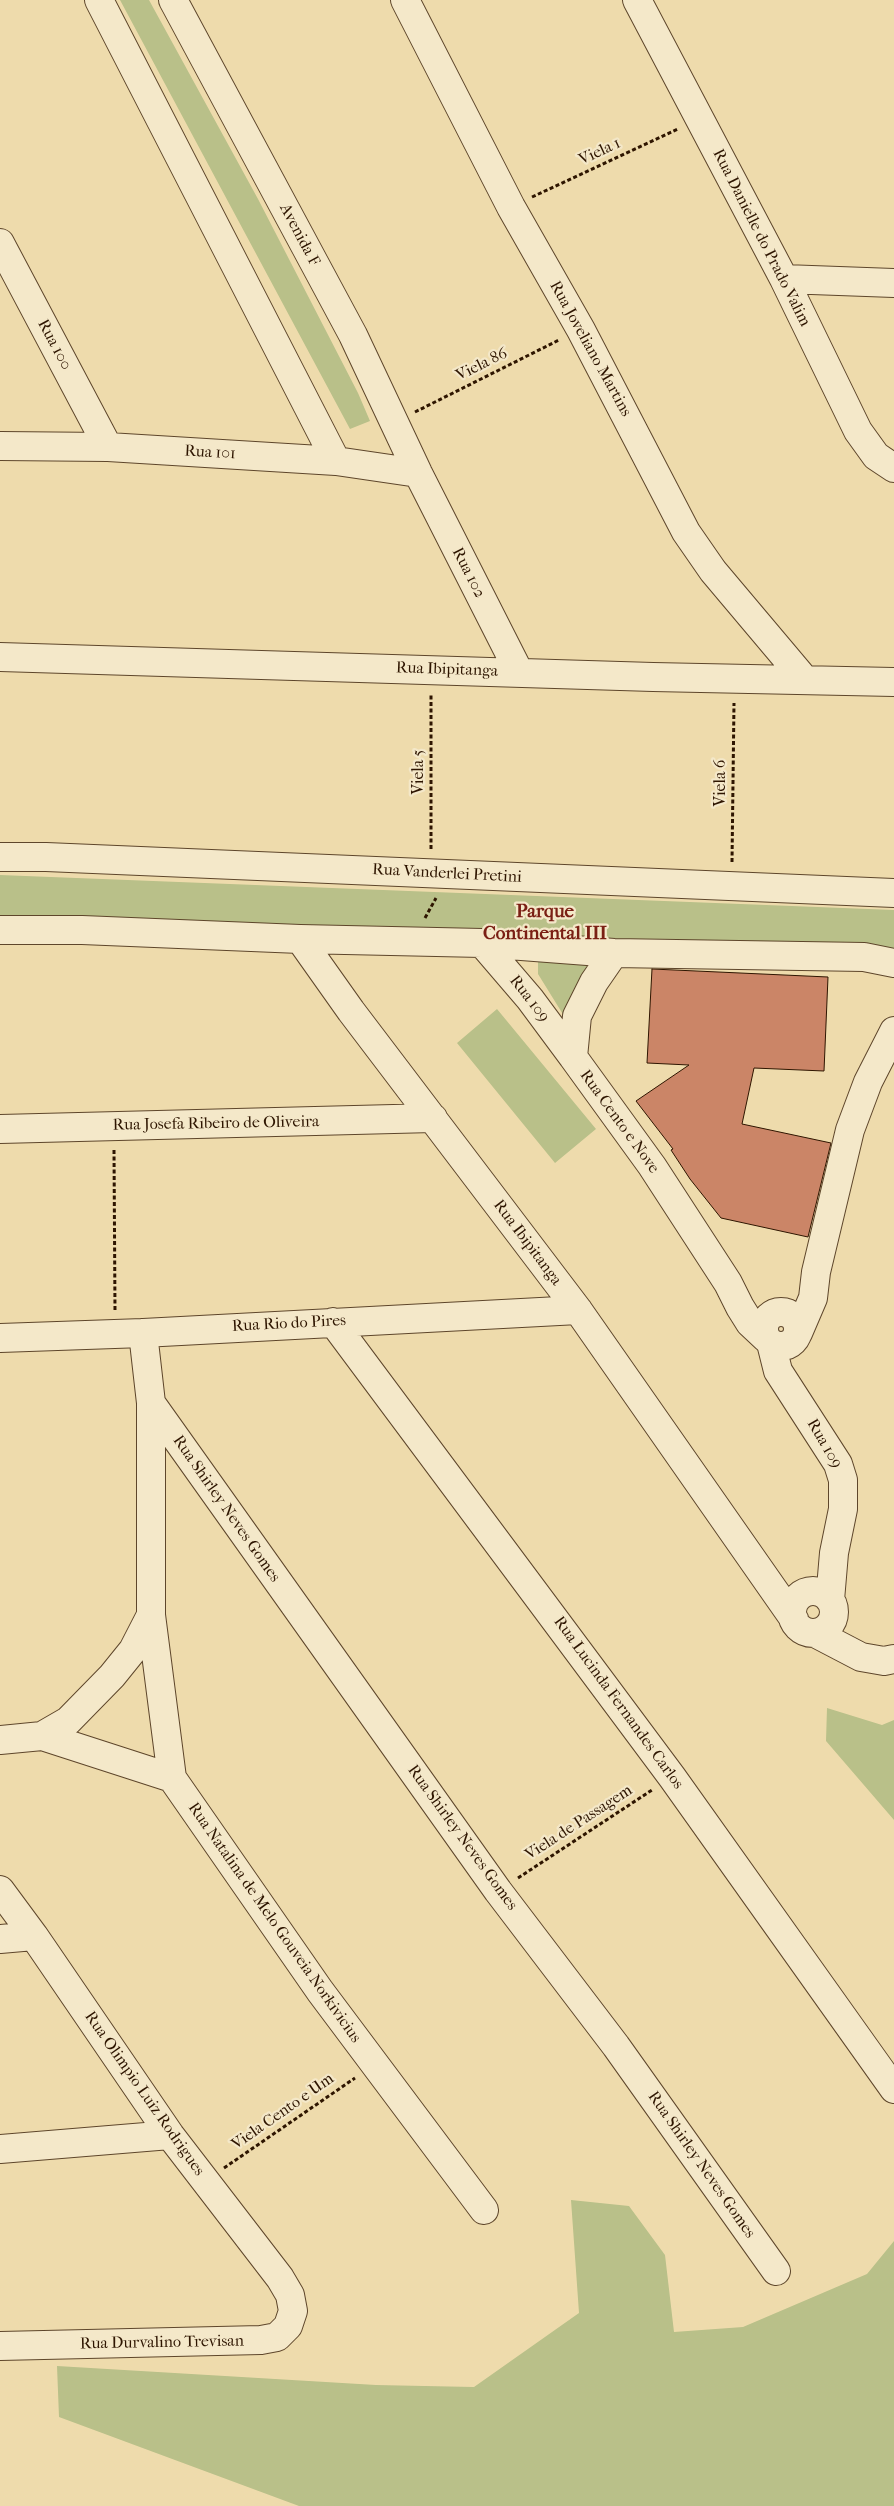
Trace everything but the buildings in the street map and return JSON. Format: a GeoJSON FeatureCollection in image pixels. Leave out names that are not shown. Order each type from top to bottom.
{"type":"FeatureCollection","features":[{"type":"Feature","properties":{"kind":"street"},"geometry":{"type":"LineString","coordinates":[[99,0],[336,461]]}},
{"type":"Feature","properties":{"kind":"street","name":"Avenida F"},"geometry":{"type":"LineString","coordinates":[[173,0],[353,335],[418,473]]}},
{"type":"Feature","properties":{"kind":"street","name":"Rua Joveliano Martins"},"geometry":{"type":"LineString","coordinates":[[405,0],[511,207],[581,330],[686,532],[713,571],[804,679]]}},
{"type":"Feature","properties":{"kind":"street","name":"Rua Danielle do Prado Valim"},"geometry":{"type":"LineString","coordinates":[[638,0],[784,279],[858,431],[876,456],[894,468]]}},
{"type":"Feature","properties":{"kind":"street","name":"Rua 100"},"geometry":{"type":"LineString","coordinates":[[0,243],[108,447]]}},
{"type":"Feature","properties":{"kind":"street"},"geometry":{"type":"LineString","coordinates":[[784,279],[894,282]]}},
{"type":"Feature","properties":{"kind":"street","name":"Rua 101"},"geometry":{"type":"LineString","coordinates":[[0,446],[108,447],[336,461],[418,473]]}},
{"type":"Feature","properties":{"kind":"street","name":"Rua 102"},"geometry":{"type":"LineString","coordinates":[[418,473],[519,672]]}},
{"type":"Feature","properties":{"kind":"street","name":"Rua Ibipitanga"},"geometry":{"type":"LineString","coordinates":[[0,657],[894,682]]}},
{"type":"Feature","properties":{"kind":"street","name":"Rua Vanderlei Pretini"},"geometry":{"type":"LineString","coordinates":[[0,857],[65,858],[732,888],[894,893]]}},
{"type":"Feature","properties":{"kind":"street"},"geometry":{"type":"LineString","coordinates":[[0,930],[82,930],[300,939],[482,943],[614,953],[864,956],[894,963]]}},
{"type":"Feature","properties":{"kind":"street","name":"Rua Ibipitanga"},"geometry":{"type":"LineString","coordinates":[[300,939],[351,1011],[578,1310],[748,1552],[815,1610],[860,1657],[884,1661],[894,1658]]}},
{"type":"Feature","properties":{"kind":"street","name":"Rua 109"},"geometry":{"type":"LineString","coordinates":[[482,943],[530,999],[572,1057]]}},
{"type":"Feature","properties":{"kind":"street","name":"Rua Cento e Nove"},"geometry":{"type":"LineString","coordinates":[[614,953],[594,982],[577,1016],[572,1057],[652,1166],[728,1282],[750,1323],[779,1331]]}},
{"type":"Feature","properties":{"kind":"street"},"geometry":{"type":"LineString","coordinates":[[847,957],[879,970],[894,982]]}},
{"type":"Feature","properties":{"kind":"street"},"geometry":{"type":"LineString","coordinates":[[779,1331],[816,1272],[850,1130],[868,1082],[891,1039]]}},
{"type":"Feature","properties":{"kind":"street","name":"Rua Josefa Ribeiro de Oliveira"},"geometry":{"type":"LineString","coordinates":[[0,1129],[433,1118]]}},
{"type":"Feature","properties":{"kind":"street","name":"Rua Rio do Pires"},"geometry":{"type":"LineString","coordinates":[[0,1338],[143,1333],[578,1310]]}},
{"type":"Feature","properties":{"kind":"street","name":"Rua Lucinda Fernandes Carlos"},"geometry":{"type":"LineString","coordinates":[[333,1322],[672,1776],[894,2089]]}},
{"type":"Feature","properties":{"kind":"street","name":"Rua 109"},"geometry":{"type":"LineString","coordinates":[[779,1331],[778,1371],[838,1464],[843,1480],[843,1509],[834,1553],[815,1610]]}},
{"type":"Feature","properties":{"kind":"street"},"geometry":{"type":"LineString","coordinates":[[0,1740],[42,1736],[172,1778],[151,1615],[151,1403],[143,1333]]}},
{"type":"Feature","properties":{"kind":"street","name":"Rua Shirley Neves Gomes"},"geometry":{"type":"LineString","coordinates":[[151,1403],[498,1891],[616,2046],[776,2271]]}},
{"type":"Feature","properties":{"kind":"street","name":"Rua Ibipitanga"},"geometry":{"type":"LineString","coordinates":[[815,1610],[887,1652],[894,1651]]}},
{"type":"Feature","properties":{"kind":"street"},"geometry":{"type":"LineString","coordinates":[[42,1736],[68,1721],[112,1676],[133,1650],[151,1615]]}},
{"type":"Feature","properties":{"kind":"street","name":"Rua Natalina de Melo Gouveia Norkivicius"},"geometry":{"type":"LineString","coordinates":[[172,1778],[320,1991],[484,2210]]}},
{"type":"Feature","properties":{"kind":"street","name":"Rua Olimpio Luiz Rodrigues"},"geometry":{"type":"LineString","coordinates":[[0,1890],[34,1936],[170,2135],[280,2278],[290,2295]]}},
{"type":"Feature","properties":{"kind":"street"},"geometry":{"type":"LineString","coordinates":[[0,1938],[34,1936]]}},
{"type":"Feature","properties":{"kind":"street"},"geometry":{"type":"LineString","coordinates":[[0,2149],[170,2135]]}},
{"type":"Feature","properties":{"kind":"street","name":"Rua Durvalino Trevisan"},"geometry":{"type":"LineString","coordinates":[[0,2346],[261,2340],[277,2337],[288,2326],[293,2311],[290,2295]]}},
{"type":"Feature","properties":{"kind":"path","name":"Viela 1"},"geometry":{"type":"LineString","coordinates":[[511,207],[700,119]]}},
{"type":"Feature","properties":{"kind":"path","name":"Viela 86"},"geometry":{"type":"LineString","coordinates":[[394,422],[581,330]]}},
{"type":"Feature","properties":{"kind":"path","name":"Viela 5"},"geometry":{"type":"LineString","coordinates":[[432,670],[440,875]]}},
{"type":"Feature","properties":{"kind":"path","name":"Viela 6"},"geometry":{"type":"LineString","coordinates":[[732,888],[734,679]]}},
{"type":"Feature","properties":{"kind":"path"},"geometry":{"type":"LineString","coordinates":[[408,941],[426,917],[440,875]]}},
{"type":"Feature","properties":{"kind":"path"},"geometry":{"type":"LineString","coordinates":[[114,1126],[115,1334]]}},
{"type":"Feature","properties":{"kind":"path","name":"Viela de Passagem"},"geometry":{"type":"LineString","coordinates":[[498,1891],[672,1776]]}},
{"type":"Feature","properties":{"kind":"path","name":"Viela Cento e Um"},"geometry":{"type":"LineString","coordinates":[[205,2181],[318,2102],[375,2065]]}},
{"type":"Feature","properties":{"kind":"green space"},"geometry":{"type":"Polygon","coordinates":[[[120,0],[149,0],[258,199],[358,393],[370,421],[350,429],[120,0]]]}},
{"type":"Feature","properties":{"kind":"green space"},"geometry":{"type":"Polygon","coordinates":[[[0,875],[894,910],[894,950],[0,916],[0,875]]]}},
{"type":"Feature","properties":{"kind":"green space"},"geometry":{"type":"Polygon","coordinates":[[[538,962],[597,962],[576,986],[564,1016],[538,974],[538,962]]]}},
{"type":"Feature","properties":{"kind":"green space"},"geometry":{"type":"Polygon","coordinates":[[[497,1009],[596,1129],[555,1163],[457,1043],[497,1009]]]}},
{"type":"Feature","properties":{"kind":"green space"},"geometry":{"type":"Polygon","coordinates":[[[827,1708],[882,1725],[894,1720],[894,1820],[826,1741],[827,1708]]]}},
{"type":"Feature","properties":{"kind":"green space"},"geometry":{"type":"Polygon","coordinates":[[[571,2200],[629,2206],[665,2255],[674,2332],[743,2327],[867,2274],[894,2241],[894,2506],[299,2506],[59,2417],[57,2366],[376,2385],[474,2387],[579,2313],[571,2200]]]}},
{"type":"Feature","properties":{"kind":"district","name":"Parque Continental III"},"geometry":{"type":"Point","coordinates":[545,923]}}]}
